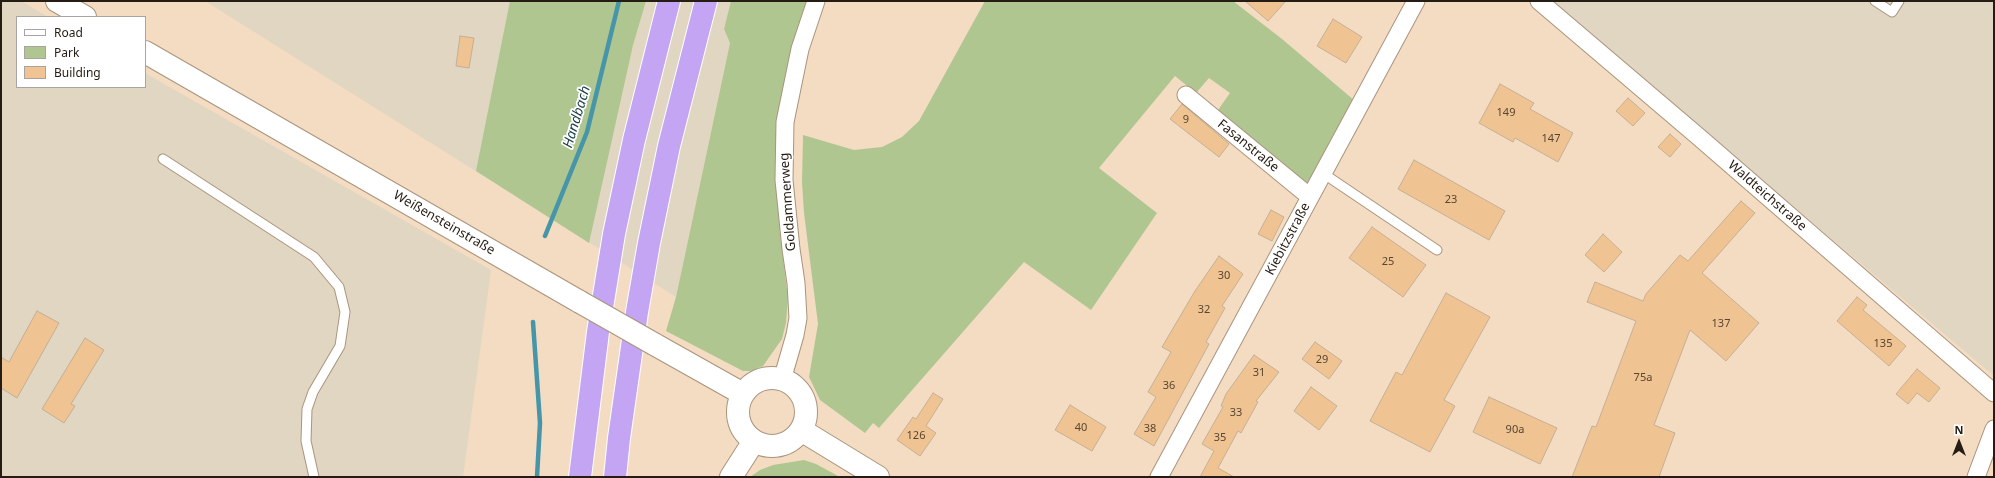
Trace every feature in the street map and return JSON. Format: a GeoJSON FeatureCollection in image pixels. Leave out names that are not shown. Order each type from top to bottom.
{"type":"FeatureCollection","features":[{"type":"Feature","properties":{"kind":"highway"},"geometry":{"type":"LineString","coordinates":[[580,477],[598,332],[614,234],[634,140],[669,1]]}},
{"type":"Feature","properties":{"kind":"highway"},"geometry":{"type":"LineString","coordinates":[[615,477],[637,312],[649,243],[669,146],[706,1]]}},
{"type":"Feature","properties":{"kind":"street"},"geometry":{"type":"LineString","coordinates":[[57,1],[83,16]]}},
{"type":"Feature","properties":{"kind":"street","name":"Goldammerweg"},"geometry":{"type":"LineString","coordinates":[[782,380],[795,335],[798,318],[796,283],[784,180],[786,122],[800,49],[816,1]]}},
{"type":"Feature","properties":{"kind":"street","name":"Kiebitzstraße"},"geometry":{"type":"LineString","coordinates":[[1159,477],[1310,197],[1324,174],[1416,1]]}},
{"type":"Feature","properties":{"kind":"street","name":"Waldteichstraße"},"geometry":{"type":"LineString","coordinates":[[1539,1],[1700,138],[1994,393]]}},
{"type":"Feature","properties":{"kind":"street","name":"Weißensteinstraße"},"geometry":{"type":"LineString","coordinates":[[146,53],[743,394]]}},
{"type":"Feature","properties":{"kind":"street","name":"Fasanstraße"},"geometry":{"type":"LineString","coordinates":[[1186,95],[1310,197]]}},
{"type":"Feature","properties":{"kind":"street"},"geometry":{"type":"LineString","coordinates":[[771,378],[782,380],[791,384],[799,391],[804,400],[806,415],[801,430],[794,438],[785,444],[775,446],[764,445],[754,441],[746,434],[740,425],[738,414],[739,404],[743,394],[760,380],[771,378]]}},
{"type":"Feature","properties":{"kind":"street"},"geometry":{"type":"LineString","coordinates":[[1976,477],[1994,428]]}},
{"type":"Feature","properties":{"kind":"street"},"geometry":{"type":"LineString","coordinates":[[801,430],[878,477]]}},
{"type":"Feature","properties":{"kind":"street"},"geometry":{"type":"LineString","coordinates":[[731,477],[754,441]]}},
{"type":"Feature","properties":{"kind":"lane"},"geometry":{"type":"LineString","coordinates":[[1875,1],[1892,12],[1899,1]]}},
{"type":"Feature","properties":{"kind":"lane"},"geometry":{"type":"LineString","coordinates":[[163,159],[314,258],[339,287],[345,312],[340,346],[313,392],[307,409],[306,441],[314,477]]}},
{"type":"Feature","properties":{"kind":"lane"},"geometry":{"type":"LineString","coordinates":[[1324,174],[1437,250]]}},
{"type":"Feature","properties":{"kind":"shaded area"},"geometry":{"type":"Polygon","coordinates":[[[1,1],[21,1],[46,16],[16,16],[16,88],[146,88],[146,74],[491,270],[463,477],[1,477],[1,1]]]}},
{"type":"Feature","properties":{"kind":"shaded area"},"geometry":{"type":"Polygon","coordinates":[[[205,1],[731,1],[724,29],[730,43],[676,297],[205,1]]]}},
{"type":"Feature","properties":{"kind":"shaded area"},"geometry":{"type":"Polygon","coordinates":[[[1533,1],[1994,1],[1994,376],[1711,137],[1533,1]]]}},
{"type":"Feature","properties":{"kind":"green space"},"geometry":{"type":"Polygon","coordinates":[[[510,1],[646,1],[633,45],[589,243],[476,171],[510,1]]]}},
{"type":"Feature","properties":{"kind":"green space"},"geometry":{"type":"Polygon","coordinates":[[[731,1],[807,1],[798,27],[784,83],[776,153],[780,233],[788,298],[786,323],[782,339],[763,366],[751,371],[743,371],[666,331],[676,297],[730,43],[724,29],[731,1]]]}},
{"type":"Feature","properties":{"kind":"green space"},"geometry":{"type":"Polygon","coordinates":[[[985,1],[1233,1],[1282,39],[1355,101],[1309,184],[1304,184],[1297,182],[1218,110],[1230,93],[1209,78],[1196,93],[1175,76],[1099,168],[1157,213],[1091,310],[1024,262],[879,428],[873,423],[865,433],[820,400],[809,377],[818,324],[804,213],[802,182],[803,135],[854,150],[882,147],[902,137],[919,121],[985,1]]]}},
{"type":"Feature","properties":{"kind":"green space"},"geometry":{"type":"Polygon","coordinates":[[[804,460],[816,464],[840,477],[750,477],[760,470],[773,465],[804,460]]]}},
{"type":"Feature","properties":{"kind":"building"},"geometry":{"type":"Polygon","coordinates":[[[1245,1],[1286,1],[1268,21],[1245,1]]]}},
{"type":"Feature","properties":{"kind":"building"},"geometry":{"type":"Polygon","coordinates":[[[1333,19],[1362,37],[1346,63],[1317,46],[1333,19]]]}},
{"type":"Feature","properties":{"kind":"building"},"geometry":{"type":"Polygon","coordinates":[[[460,36],[474,38],[469,68],[456,66],[460,36]]]}},
{"type":"Feature","properties":{"kind":"building"},"geometry":{"type":"Polygon","coordinates":[[[1500,84],[1534,103],[1530,109],[1573,133],[1558,162],[1515,138],[1513,142],[1479,123],[1500,84]]]}},
{"type":"Feature","properties":{"kind":"building"},"geometry":{"type":"Polygon","coordinates":[[[1628,98],[1645,113],[1633,126],[1616,111],[1628,98]]]}},
{"type":"Feature","properties":{"kind":"building"},"geometry":{"type":"Polygon","coordinates":[[[1182,104],[1229,144],[1219,157],[1170,119],[1182,104]]]}},
{"type":"Feature","properties":{"kind":"building"},"geometry":{"type":"Polygon","coordinates":[[[1670,134],[1681,144],[1670,157],[1658,147],[1670,134]]]}},
{"type":"Feature","properties":{"kind":"building"},"geometry":{"type":"Polygon","coordinates":[[[1414,160],[1505,211],[1489,240],[1398,189],[1414,160]]]}},
{"type":"Feature","properties":{"kind":"building"},"geometry":{"type":"Polygon","coordinates":[[[1741,201],[1755,213],[1702,273],[1759,323],[1726,361],[1690,330],[1654,425],[1675,433],[1659,477],[1572,477],[1592,426],[1596,427],[1636,321],[1587,302],[1595,282],[1643,301],[1646,294],[1680,255],[1688,261],[1741,201]]]}},
{"type":"Feature","properties":{"kind":"building"},"geometry":{"type":"Polygon","coordinates":[[[1271,210],[1284,217],[1272,241],[1258,234],[1271,210]]]}},
{"type":"Feature","properties":{"kind":"building"},"geometry":{"type":"Polygon","coordinates":[[[1372,227],[1426,265],[1403,297],[1349,258],[1372,227]]]}},
{"type":"Feature","properties":{"kind":"building"},"geometry":{"type":"Polygon","coordinates":[[[1603,234],[1622,252],[1604,272],[1585,255],[1603,234]]]}},
{"type":"Feature","properties":{"kind":"building"},"geometry":{"type":"Polygon","coordinates":[[[1219,256],[1243,274],[1222,306],[1225,308],[1206,342],[1209,344],[1154,446],[1134,434],[1156,397],[1148,392],[1171,352],[1162,347],[1195,291],[1219,256]]]}},
{"type":"Feature","properties":{"kind":"building"},"geometry":{"type":"Polygon","coordinates":[[[1446,293],[1490,317],[1444,400],[1455,406],[1430,452],[1370,421],[1396,372],[1402,375],[1446,293]]]}},
{"type":"Feature","properties":{"kind":"building"},"geometry":{"type":"Polygon","coordinates":[[[1857,297],[1867,305],[1863,310],[1906,346],[1889,366],[1837,321],[1857,297]]]}},
{"type":"Feature","properties":{"kind":"building"},"geometry":{"type":"Polygon","coordinates":[[[37,311],[59,323],[17,398],[1,388],[1,357],[9,362],[37,311]]]}},
{"type":"Feature","properties":{"kind":"building"},"geometry":{"type":"Polygon","coordinates":[[[85,338],[104,350],[71,404],[75,406],[64,423],[42,409],[85,338]]]}},
{"type":"Feature","properties":{"kind":"building"},"geometry":{"type":"Polygon","coordinates":[[[1315,342],[1342,361],[1329,379],[1302,359],[1315,342]]]}},
{"type":"Feature","properties":{"kind":"building"},"geometry":{"type":"Polygon","coordinates":[[[1254,355],[1279,372],[1256,401],[1258,402],[1241,433],[1238,431],[1218,468],[1234,477],[1200,477],[1214,451],[1202,444],[1223,407],[1221,406],[1226,394],[1254,355]]]}},
{"type":"Feature","properties":{"kind":"building"},"geometry":{"type":"Polygon","coordinates":[[[1917,369],[1940,388],[1929,402],[1917,393],[1908,404],[1896,394],[1917,369]]]}},
{"type":"Feature","properties":{"kind":"building"},"geometry":{"type":"Polygon","coordinates":[[[1311,387],[1337,406],[1319,430],[1294,411],[1311,387]]]}},
{"type":"Feature","properties":{"kind":"building"},"geometry":{"type":"Polygon","coordinates":[[[933,393],[943,399],[926,426],[936,433],[920,456],[897,440],[913,417],[916,419],[933,393]]]}},
{"type":"Feature","properties":{"kind":"building"},"geometry":{"type":"Polygon","coordinates":[[[1489,397],[1557,428],[1540,464],[1473,432],[1489,397]]]}},
{"type":"Feature","properties":{"kind":"building"},"geometry":{"type":"Polygon","coordinates":[[[1070,405],[1106,427],[1092,451],[1055,430],[1070,405]]]}},
{"type":"Feature","properties":{"kind":"waterway","name":"Handbach"},"geometry":{"type":"LineString","coordinates":[[545,236],[587,132],[619,1]]}},
{"type":"Feature","properties":{"kind":"waterway","name":"Handbach"},"geometry":{"type":"LineString","coordinates":[[533,322],[540,423],[537,477]]}}]}
